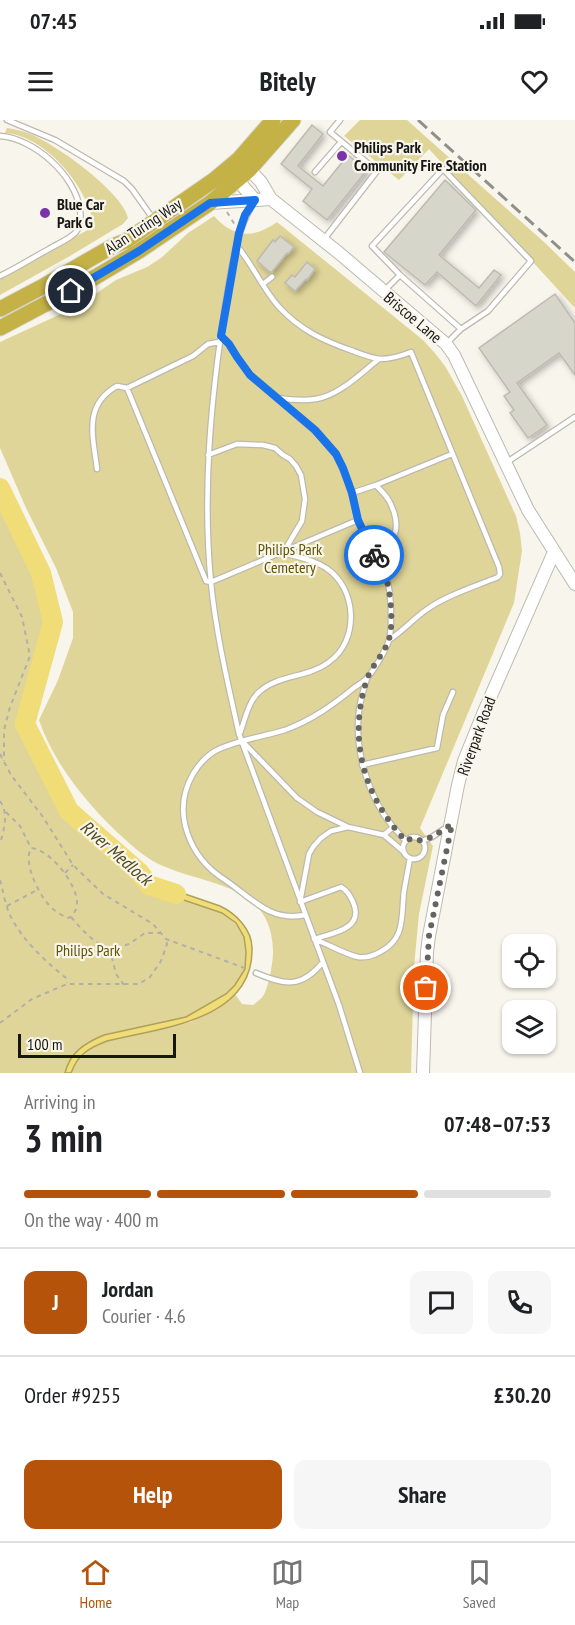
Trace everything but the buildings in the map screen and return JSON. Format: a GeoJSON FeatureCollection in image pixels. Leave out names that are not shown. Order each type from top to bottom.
{"type":"FeatureCollection","features":[{"type":"Feature","properties":{"kind":"highway"},"geometry":{"type":"LineString","coordinates":[[239,166],[273,120]]}},
{"type":"Feature","properties":{"kind":"highway"},"geometry":{"type":"LineString","coordinates":[[239,166],[293,120]]}},
{"type":"Feature","properties":{"kind":"highway","name":"Alan Turing Way"},"geometry":{"type":"LineString","coordinates":[[0,309],[113,246],[126,242],[239,166]]}},
{"type":"Feature","properties":{"kind":"highway","name":"Alan Turing Way"},"geometry":{"type":"LineString","coordinates":[[0,328],[78,287],[139,251],[210,203],[238,181],[239,166]]}},
{"type":"Feature","properties":{"kind":"street","name":"Briscoe Lane"},"geometry":{"type":"LineString","coordinates":[[239,166],[261,182],[271,199],[446,344],[454,355],[528,510],[575,584]]}},
{"type":"Feature","properties":{"kind":"street"},"geometry":{"type":"LineString","coordinates":[[238,181],[255,200]]}},
{"type":"Feature","properties":{"kind":"street"},"geometry":{"type":"LineString","coordinates":[[210,203],[271,199]]}},
{"type":"Feature","properties":{"kind":"street","name":"Riverpark Road"},"geometry":{"type":"LineString","coordinates":[[423,1073],[427,952],[438,887],[465,761],[513,643],[554,552]]}},
{"type":"Feature","properties":{"kind":"lane"},"geometry":{"type":"LineString","coordinates":[[7,120],[55,140],[124,181],[155,222]]}},
{"type":"Feature","properties":{"kind":"lane"},"geometry":{"type":"LineString","coordinates":[[323,240],[377,171],[330,132],[340,120]]}},
{"type":"Feature","properties":{"kind":"lane"},"geometry":{"type":"LineString","coordinates":[[0,136],[25,142],[59,169],[76,191],[81,221],[74,234],[0,276]]}},
{"type":"Feature","properties":{"kind":"lane"},"geometry":{"type":"LineString","coordinates":[[315,172],[341,141]]}},
{"type":"Feature","properties":{"kind":"lane"},"geometry":{"type":"LineString","coordinates":[[446,344],[461,329],[488,311],[531,261],[443,169],[372,246],[400,275],[461,329]]}},
{"type":"Feature","properties":{"kind":"lane"},"geometry":{"type":"LineString","coordinates":[[255,200],[245,215],[239,233],[219,342],[208,455],[207,511],[211,582],[219,638],[239,734],[323,962],[360,1073]]}},
{"type":"Feature","properties":{"kind":"lane"},"geometry":{"type":"LineString","coordinates":[[237,246],[278,305],[309,332],[331,343],[379,359],[411,352],[499,567],[498,577],[442,600],[420,614],[404,630],[389,640],[367,678],[359,711],[358,746],[362,765],[376,800],[393,827],[406,841]]}},
{"type":"Feature","properties":{"kind":"lane"},"geometry":{"type":"LineString","coordinates":[[383,292],[400,275]]}},
{"type":"Feature","properties":{"kind":"lane"},"geometry":{"type":"LineString","coordinates":[[263,284],[272,277]]}},
{"type":"Feature","properties":{"kind":"lane"},"geometry":{"type":"LineString","coordinates":[[221,336],[250,375],[315,430],[336,454],[352,493],[358,520],[373,553],[381,564],[389,590],[391,606],[389,640]]}},
{"type":"Feature","properties":{"kind":"lane"},"geometry":{"type":"LineString","coordinates":[[97,469],[92,422],[94,412],[104,395],[117,386],[127,388],[193,356],[208,344],[219,342]]}},
{"type":"Feature","properties":{"kind":"lane"},"geometry":{"type":"LineString","coordinates":[[278,398],[296,400],[325,397],[379,359]]}},
{"type":"Feature","properties":{"kind":"lane"},"geometry":{"type":"LineString","coordinates":[[127,388],[206,581],[211,582],[358,520]]}},
{"type":"Feature","properties":{"kind":"lane"},"geometry":{"type":"LineString","coordinates":[[505,463],[575,417]]}},
{"type":"Feature","properties":{"kind":"lane"},"geometry":{"type":"LineString","coordinates":[[208,455],[237,444],[263,445],[275,448],[296,466],[301,475],[305,499],[302,521],[282,553]]}},
{"type":"Feature","properties":{"kind":"lane"},"geometry":{"type":"LineString","coordinates":[[352,493],[452,454]]}},
{"type":"Feature","properties":{"kind":"lane"},"geometry":{"type":"LineString","coordinates":[[373,553],[395,536],[397,528],[391,504],[376,485]]}},
{"type":"Feature","properties":{"kind":"lane"},"geometry":{"type":"LineString","coordinates":[[239,734],[256,694],[277,680],[318,669],[337,656],[344,647],[347,637],[351,610],[339,581],[325,567],[282,553]]}},
{"type":"Feature","properties":{"kind":"lane"},"geometry":{"type":"LineString","coordinates":[[305,915],[291,917],[269,912],[219,876],[192,846],[182,814],[184,798],[195,770],[202,760],[215,751],[284,730],[311,718],[339,701],[367,678]]}},
{"type":"Feature","properties":{"kind":"lane"},"geometry":{"type":"LineString","coordinates":[[362,765],[437,748],[443,716],[453,692]]}},
{"type":"Feature","properties":{"kind":"lane"},"geometry":{"type":"LineString","coordinates":[[242,742],[297,798],[317,812],[348,827],[384,835],[410,858],[417,858],[423,854],[422,841],[416,838],[409,839],[403,846],[404,852]]}},
{"type":"Feature","properties":{"kind":"lane"},"geometry":{"type":"LineString","coordinates":[[422,841],[452,824]]}},
{"type":"Feature","properties":{"kind":"lane"},"geometry":{"type":"LineString","coordinates":[[300,902],[307,864],[313,847],[332,831],[348,827]]}},
{"type":"Feature","properties":{"kind":"lane"},"geometry":{"type":"LineString","coordinates":[[384,835],[393,827]]}},
{"type":"Feature","properties":{"kind":"lane"},"geometry":{"type":"LineString","coordinates":[[314,939],[334,946],[345,953],[366,958],[393,944],[400,931],[410,858]]}},
{"type":"Feature","properties":{"kind":"lane"},"geometry":{"type":"LineString","coordinates":[[300,902],[341,887],[348,892],[355,906],[357,914],[354,923],[314,939]]}},
{"type":"Feature","properties":{"kind":"lane"},"geometry":{"type":"LineString","coordinates":[[256,973],[278,982],[290,983],[309,976],[323,962]]}},
{"type":"Feature","properties":{"kind":"path"},"geometry":{"type":"LineString","coordinates":[[226,211],[239,233]]}},
{"type":"Feature","properties":{"kind":"path"},"geometry":{"type":"LineString","coordinates":[[0,573],[22,617],[30,657],[10,707],[4,730],[4,761]]}},
{"type":"Feature","properties":{"kind":"path"},"geometry":{"type":"LineString","coordinates":[[0,754],[73,865],[103,894],[153,924],[166,939],[250,970]]}},
{"type":"Feature","properties":{"kind":"path"},"geometry":{"type":"LineString","coordinates":[[0,801],[6,812],[20,826],[31,848],[28,856],[29,864],[39,889],[49,905],[62,915],[71,917],[94,942],[110,950],[129,944],[145,933],[160,933]]}},
{"type":"Feature","properties":{"kind":"path"},"geometry":{"type":"LineString","coordinates":[[0,844],[6,812]]}},
{"type":"Feature","properties":{"kind":"path"},"geometry":{"type":"LineString","coordinates":[[31,848],[37,848],[48,855],[65,873],[78,906],[71,917]]}},
{"type":"Feature","properties":{"kind":"path"},"geometry":{"type":"LineString","coordinates":[[65,873],[73,865]]}},
{"type":"Feature","properties":{"kind":"path"},"geometry":{"type":"LineString","coordinates":[[0,880],[7,906],[17,927],[44,960],[66,978],[67,984]]}},
{"type":"Feature","properties":{"kind":"path"},"geometry":{"type":"LineString","coordinates":[[7,906],[39,889]]}},
{"type":"Feature","properties":{"kind":"path"},"geometry":{"type":"LineString","coordinates":[[0,1023],[32,999],[67,984],[124,986],[139,984],[150,977],[161,961],[167,944],[166,939]]}},
{"type":"Feature","properties":{"kind":"path"},"geometry":{"type":"LineString","coordinates":[[110,950],[116,974],[124,986]]}},
{"type":"Feature","properties":{"kind":"green space"},"geometry":{"type":"Polygon","coordinates":[[[360,120],[407,120],[575,272],[575,308],[429,149],[399,180],[344,136],[360,120]]]}},
{"type":"Feature","properties":{"kind":"green space"},"geometry":{"type":"Polygon","coordinates":[[[7,128],[37,137],[68,156],[100,181],[123,207],[128,218],[123,224],[70,256],[0,295],[0,278],[95,226],[79,188],[63,166],[42,147],[30,140],[5,133],[7,128]]]}},
{"type":"Feature","properties":{"kind":"green space","name":"Philips Park Cemetery"},"geometry":{"type":"Polygon","coordinates":[[[214,216],[229,229],[244,234],[260,231],[277,222],[423,340],[445,366],[462,396],[516,516],[520,533],[522,551],[514,603],[420,828],[433,846],[419,914],[414,967],[411,1073],[71,1073],[84,1053],[107,1041],[191,1022],[235,994],[242,1004],[253,1005],[265,992],[273,952],[269,926],[258,908],[242,895],[223,886],[159,864],[141,853],[95,809],[67,775],[46,738],[39,720],[58,680],[73,638],[73,612],[56,568],[26,508],[0,448],[0,342],[76,307],[116,280],[147,267],[161,258],[188,233],[214,216]]]}},
{"type":"Feature","properties":{"kind":"green space","name":"Philips Park"},"geometry":{"type":"Polygon","coordinates":[[[0,493],[40,574],[52,623],[23,724],[67,813],[138,874],[148,888],[222,913],[236,924],[244,936],[246,952],[245,969],[226,994],[186,1017],[104,1035],[93,1040],[66,1068],[65,1073],[0,1073],[0,493]]]}},
{"type":"Feature","properties":{"kind":"shaded area"},"geometry":{"type":"Polygon","coordinates":[[[153,883],[220,906],[237,917],[246,928],[251,941],[249,972],[238,992],[221,1006],[177,1025],[107,1041],[90,1049],[81,1056],[71,1073],[65,1073],[71,1059],[79,1049],[91,1041],[104,1035],[186,1017],[226,994],[245,969],[244,937],[236,923],[222,913],[148,888],[153,883]]]}},
{"type":"Feature","properties":{"kind":"waterway","name":"River Medlock"},"geometry":{"type":"LineString","coordinates":[[0,488],[41,573],[53,622],[25,724],[69,811],[139,872],[149,885],[176,894]]}},
{"type":"Feature","properties":{"kind":"railway"},"geometry":{"type":"LineString","coordinates":[[418,120],[575,262]]}},
{"type":"Feature","properties":{"kind":"way so far"},"geometry":{"type":"LineString","coordinates":[[374,555],[386,576],[391,623],[389,640],[367,678],[359,711],[358,746],[362,765],[384,815],[406,841],[416,838],[422,841],[452,824],[429,936],[426,988]]}},
{"type":"Feature","properties":{"kind":"place","name":"Philips Park Community Fire Station"},"geometry":{"type":"Point","coordinates":[342,156]}},
{"type":"Feature","properties":{"kind":"place","name":"Blue Car Park G"},"geometry":{"type":"Point","coordinates":[45,213]}},
{"type":"Feature","properties":{"kind":"route"},"geometry":{"type":"LineString","coordinates":[[71,291],[139,251],[210,203],[255,200],[245,215],[239,233],[221,336],[250,375],[315,430],[336,454],[352,493],[358,520],[374,555]]}}]}
